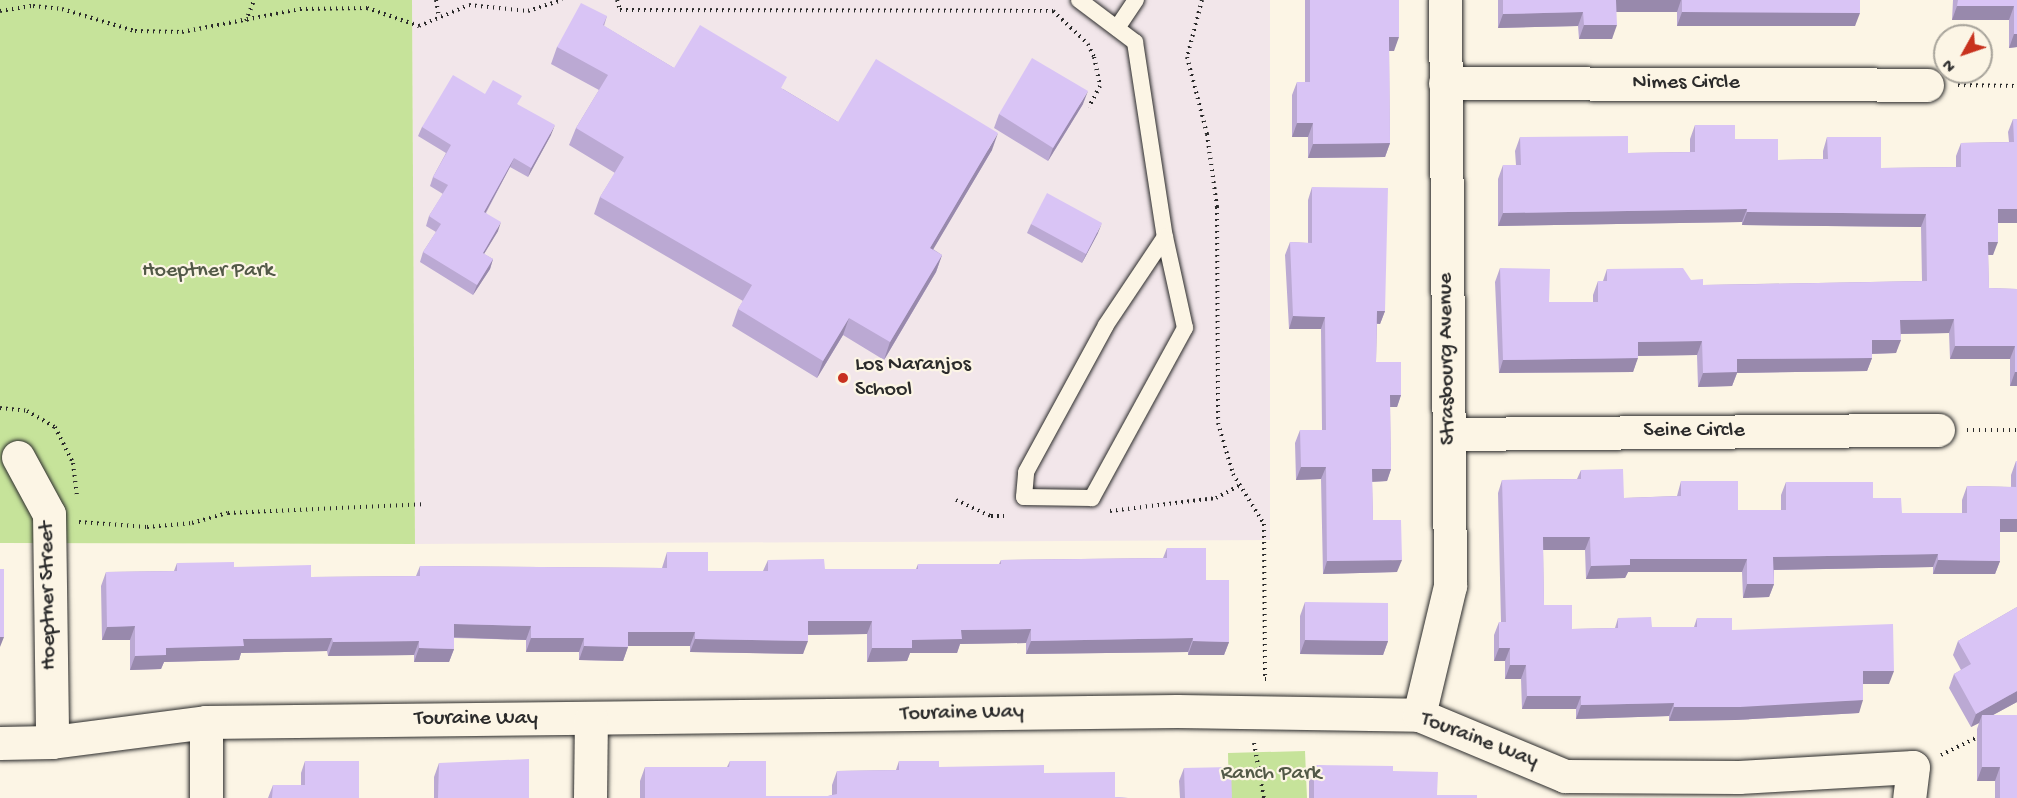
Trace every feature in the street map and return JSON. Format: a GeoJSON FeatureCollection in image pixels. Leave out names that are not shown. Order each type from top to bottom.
{"type":"FeatureCollection","features":[{"type":"Feature","properties":{"kind":"street","name":"Strasbourg Avenue"},"geometry":{"type":"LineString","coordinates":[[1419,715],[1450,586],[1445,0]]}},
{"type":"Feature","properties":{"kind":"street","name":"Nimes Circle"},"geometry":{"type":"LineString","coordinates":[[1445,83],[1927,85]]}},
{"type":"Feature","properties":{"kind":"street","name":"Seine Circle"},"geometry":{"type":"LineString","coordinates":[[1449,434],[1938,430]]}},
{"type":"Feature","properties":{"kind":"street","name":"Hoeptner Street"},"geometry":{"type":"LineString","coordinates":[[18,457],[49,514],[64,522],[52,742]]}},
{"type":"Feature","properties":{"kind":"street","name":"Touraine Way"},"geometry":{"type":"LineString","coordinates":[[0,743],[52,742],[206,722],[1267,713],[1419,715],[1564,787],[1739,777],[1911,783]]}},
{"type":"Feature","properties":{"kind":"street"},"geometry":{"type":"LineString","coordinates":[[590,798],[591,719]]}},
{"type":"Feature","properties":{"kind":"street"},"geometry":{"type":"LineString","coordinates":[[206,722],[206,798]]}},
{"type":"Feature","properties":{"kind":"lane"},"geometry":{"type":"LineString","coordinates":[[1079,0],[1135,42],[1165,237],[1185,328],[1092,498],[1024,497],[1026,472],[1100,335],[1165,237]]}},
{"type":"Feature","properties":{"kind":"lane"},"geometry":{"type":"LineString","coordinates":[[1117,28],[1137,0]]}},
{"type":"Feature","properties":{"kind":"path"},"geometry":{"type":"LineString","coordinates":[[28,7],[34,0]]}},
{"type":"Feature","properties":{"kind":"path"},"geometry":{"type":"LineString","coordinates":[[245,22],[254,0]]}},
{"type":"Feature","properties":{"kind":"path"},"geometry":{"type":"LineString","coordinates":[[436,0],[439,17]]}},
{"type":"Feature","properties":{"kind":"path"},"geometry":{"type":"LineString","coordinates":[[0,11],[28,7],[62,9],[135,31],[183,32],[245,22],[300,9],[367,8],[419,26],[468,5],[528,11],[562,0]]}},
{"type":"Feature","properties":{"kind":"path"},"geometry":{"type":"LineString","coordinates":[[617,0],[620,10],[1053,11],[1088,44],[1094,57],[1100,86],[1089,107]]}},
{"type":"Feature","properties":{"kind":"path"},"geometry":{"type":"LineString","coordinates":[[1202,0],[1187,57],[1207,134],[1217,207],[1218,423],[1233,474],[1264,524],[1265,679],[1281,681],[1254,742],[1264,798]]}},
{"type":"Feature","properties":{"kind":"path"},"geometry":{"type":"LineString","coordinates":[[1927,85],[2017,86]]}},
{"type":"Feature","properties":{"kind":"path"},"geometry":{"type":"LineString","coordinates":[[0,408],[27,411],[55,427],[73,463],[64,522],[147,527],[192,523],[228,513],[423,504]]}},
{"type":"Feature","properties":{"kind":"path"},"geometry":{"type":"LineString","coordinates":[[1938,430],[2017,430]]}},
{"type":"Feature","properties":{"kind":"path"},"geometry":{"type":"LineString","coordinates":[[1911,783],[1988,732]]}},
{"type":"Feature","properties":{"kind":"shaded area","name":"Los Naranjos School"},"geometry":{"type":"Polygon","coordinates":[[[412,0],[1270,0],[1270,540],[415,544],[412,0]]]}},
{"type":"Feature","properties":{"kind":"green space","name":"Hoeptner Park"},"geometry":{"type":"Polygon","coordinates":[[[0,0],[412,0],[415,544],[0,543],[0,0]]]}},
{"type":"Feature","properties":{"kind":"green space","name":"Ranch Park"},"geometry":{"type":"Polygon","coordinates":[[[1305,751],[1307,798],[1229,798],[1228,753],[1305,751]]]}},
{"type":"Feature","properties":{"kind":"building"},"geometry":{"type":"Polygon","coordinates":[[[1310,0],[1399,0],[1399,37],[1389,37],[1390,143],[1313,144],[1313,123],[1297,123],[1297,82],[1310,82],[1310,0]]]}},
{"type":"Feature","properties":{"kind":"building"},"geometry":{"type":"Polygon","coordinates":[[[1503,0],[1616,0],[1617,25],[1584,25],[1583,12],[1503,14],[1503,0]]]}},
{"type":"Feature","properties":{"kind":"building"},"geometry":{"type":"Polygon","coordinates":[[[1682,0],[1860,0],[1860,13],[1682,12],[1682,0]]]}},
{"type":"Feature","properties":{"kind":"building"},"geometry":{"type":"Polygon","coordinates":[[[1958,0],[2017,0],[2017,34],[2014,34],[2014,6],[1957,6],[1958,0]]]}},
{"type":"Feature","properties":{"kind":"building"},"geometry":{"type":"Polygon","coordinates":[[[581,3],[607,16],[603,25],[674,68],[700,25],[787,77],[781,88],[838,122],[876,59],[998,133],[930,248],[942,255],[890,342],[849,318],[823,361],[738,309],[752,285],[600,197],[624,157],[576,128],[608,75],[557,47],[581,3]]]}},
{"type":"Feature","properties":{"kind":"building"},"geometry":{"type":"Polygon","coordinates":[[[1032,58],[1088,91],[1053,148],[999,114],[1032,58]]]}},
{"type":"Feature","properties":{"kind":"building"},"geometry":{"type":"Polygon","coordinates":[[[453,75],[485,94],[493,80],[522,96],[517,104],[555,125],[531,168],[514,158],[484,212],[501,222],[483,253],[493,259],[477,285],[423,252],[441,224],[429,216],[448,185],[433,177],[451,145],[422,127],[453,75]]]}},
{"type":"Feature","properties":{"kind":"building"},"geometry":{"type":"Polygon","coordinates":[[[2013,119],[2017,119],[2017,209],[1998,209],[1998,242],[1988,242],[1989,288],[2017,289],[2017,372],[2015,372],[2015,346],[1955,346],[1954,319],[1900,320],[1901,340],[1872,340],[1872,358],[1737,359],[1737,372],[1703,373],[1702,341],[1638,342],[1638,358],[1503,360],[1500,268],[1550,269],[1549,302],[1598,302],[1598,281],[1607,281],[1607,269],[1683,268],[1691,280],[1703,279],[1703,285],[1927,281],[1926,214],[1747,212],[1747,209],[1503,213],[1503,165],[1521,165],[1520,137],[1628,136],[1628,153],[1695,152],[1695,125],[1735,125],[1735,139],[1778,139],[1778,160],[1828,159],[1827,137],[1881,137],[1881,168],[1961,167],[1961,143],[2014,142],[2013,119]]]}},
{"type":"Feature","properties":{"kind":"building"},"geometry":{"type":"Polygon","coordinates":[[[1312,187],[1388,188],[1385,311],[1377,311],[1376,362],[1401,362],[1401,395],[1390,395],[1391,469],[1372,469],[1373,520],[1401,520],[1402,560],[1327,561],[1326,467],[1301,467],[1300,430],[1326,430],[1325,317],[1293,316],[1290,242],[1312,243],[1312,187]]]}},
{"type":"Feature","properties":{"kind":"building"},"geometry":{"type":"Polygon","coordinates":[[[1047,193],[1102,223],[1086,254],[1031,224],[1047,193]]]}},
{"type":"Feature","properties":{"kind":"building"},"geometry":{"type":"Polygon","coordinates":[[[2016,461],[2017,519],[2000,519],[2000,561],[1938,560],[1938,554],[1773,557],[1774,584],[1747,584],[1747,559],[1630,559],[1630,565],[1591,566],[1590,537],[1543,537],[1544,605],[1572,605],[1572,629],[1618,628],[1618,618],[1651,617],[1652,627],[1697,627],[1697,618],[1732,618],[1732,630],[1893,624],[1894,671],[1863,671],[1863,700],[1740,707],[1674,707],[1674,703],[1581,705],[1581,696],[1527,696],[1526,665],[1510,665],[1510,648],[1499,648],[1499,622],[1506,622],[1502,480],[1581,479],[1581,470],[1623,469],[1624,498],[1681,496],[1681,481],[1738,481],[1738,510],[1786,510],[1786,482],[1873,482],[1873,498],[1901,498],[1902,513],[1967,513],[1967,486],[2016,487],[2016,461]]]}},
{"type":"Feature","properties":{"kind":"building"},"geometry":{"type":"Polygon","coordinates":[[[1167,548],[1206,548],[1206,580],[1229,580],[1229,642],[1193,641],[1193,638],[1031,641],[1031,629],[961,630],[962,639],[912,640],[912,648],[872,648],[872,621],[808,621],[808,641],[695,639],[695,632],[628,632],[628,647],[584,646],[584,638],[531,638],[531,626],[454,624],[454,649],[419,648],[419,641],[333,642],[332,638],[243,639],[244,646],[166,648],[166,655],[135,656],[135,626],[107,627],[106,572],[177,571],[177,563],[234,562],[234,567],[311,565],[311,577],[420,576],[420,566],[667,568],[667,552],[708,552],[708,571],[768,571],[768,560],[824,559],[825,569],[918,569],[918,564],[1001,564],[1001,560],[1167,558],[1167,548]]]}},
{"type":"Feature","properties":{"kind":"building"},"geometry":{"type":"Polygon","coordinates":[[[0,569],[4,569],[4,637],[0,637],[0,569]]]}},
{"type":"Feature","properties":{"kind":"building"},"geometry":{"type":"Polygon","coordinates":[[[1305,602],[1388,603],[1388,641],[1305,640],[1305,602]]]}},
{"type":"Feature","properties":{"kind":"building"},"geometry":{"type":"Polygon","coordinates":[[[2017,607],[2017,691],[1976,714],[1954,674],[1971,664],[1958,641],[2017,607]]]}},
{"type":"Feature","properties":{"kind":"building"},"geometry":{"type":"Polygon","coordinates":[[[1982,715],[2017,715],[2017,798],[2000,798],[2000,767],[1982,767],[1982,715]]]}},
{"type":"Feature","properties":{"kind":"building"},"geometry":{"type":"Polygon","coordinates":[[[529,759],[529,798],[438,798],[439,763],[529,759]]]}},
{"type":"Feature","properties":{"kind":"building"},"geometry":{"type":"Polygon","coordinates":[[[305,761],[359,761],[359,798],[272,798],[273,785],[305,785],[305,761]]]}},
{"type":"Feature","properties":{"kind":"building"},"geometry":{"type":"Polygon","coordinates":[[[730,761],[766,761],[766,796],[828,796],[837,794],[837,771],[899,770],[899,761],[939,761],[939,767],[1044,765],[1044,773],[1115,772],[1115,797],[1128,798],[645,798],[645,767],[729,767],[730,761]]]}},
{"type":"Feature","properties":{"kind":"building"},"geometry":{"type":"Polygon","coordinates":[[[1314,765],[1393,766],[1393,771],[1438,772],[1437,795],[1477,795],[1477,798],[1314,798],[1314,765]]]}},
{"type":"Feature","properties":{"kind":"building"},"geometry":{"type":"Polygon","coordinates":[[[1231,767],[1232,798],[1185,798],[1184,768],[1231,767]]]}},
{"type":"Feature","properties":{"kind":"place","name":"Los Naranjos School"},"geometry":{"type":"Point","coordinates":[843,378]}}]}
